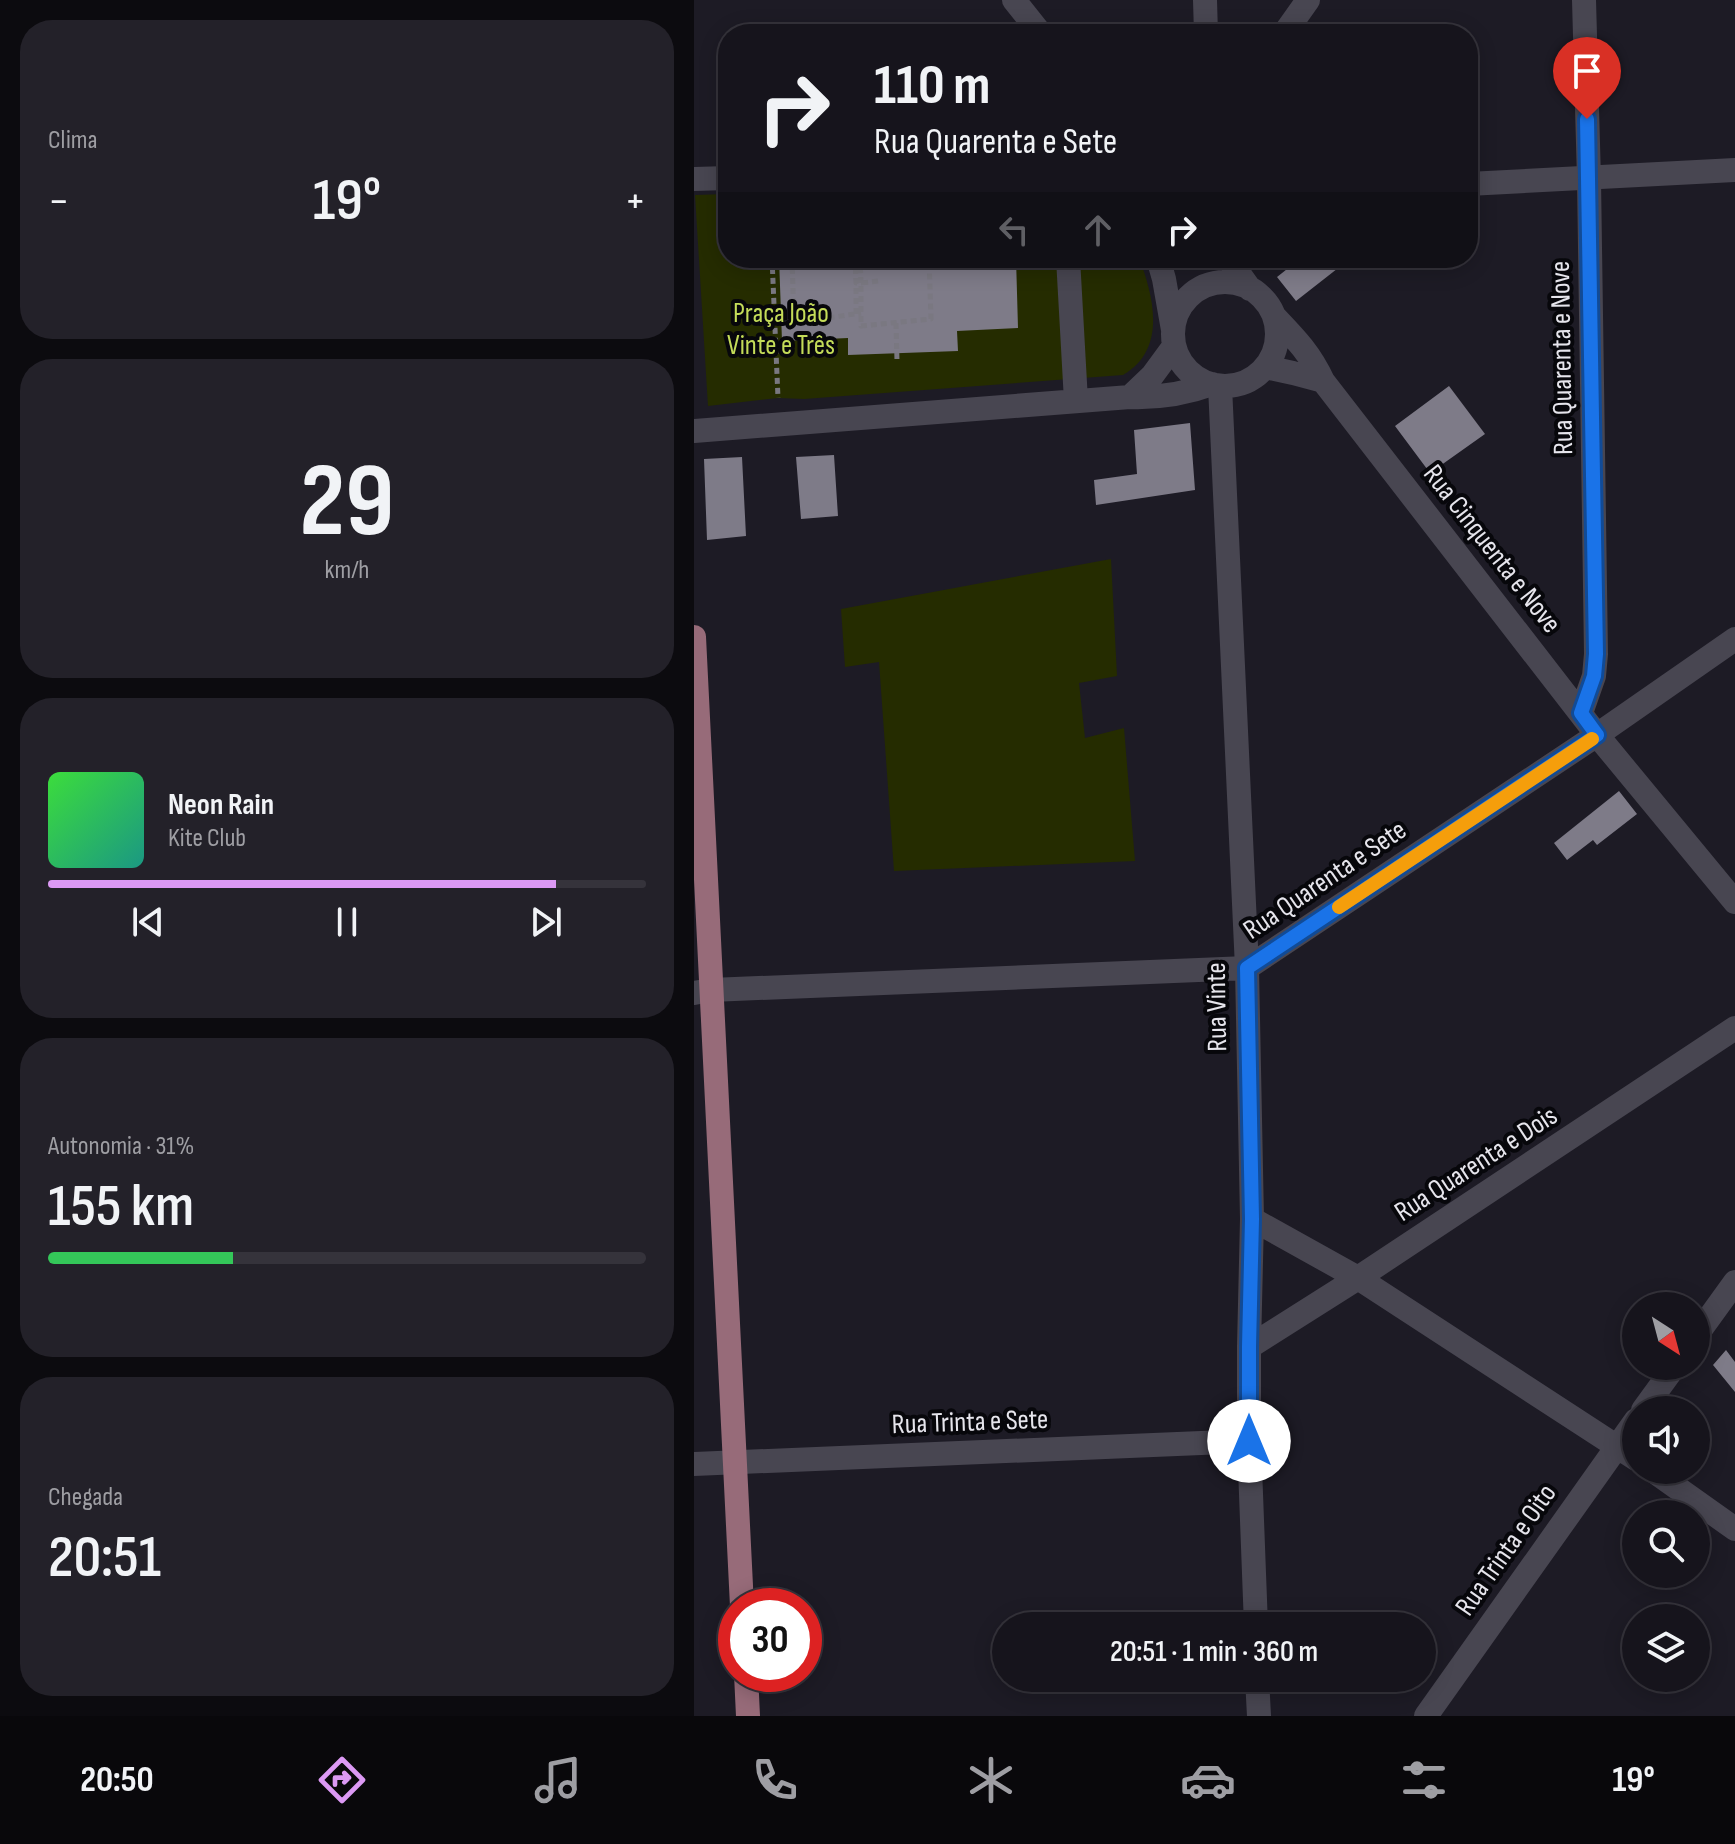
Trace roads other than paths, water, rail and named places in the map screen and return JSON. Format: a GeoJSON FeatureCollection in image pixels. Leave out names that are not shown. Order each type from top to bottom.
{"type":"FeatureCollection","features":[{"type":"Feature","properties":{"kind":"main road"},"geometry":{"type":"LineString","coordinates":[[694,637],[702,991],[741,1588]]}},
{"type":"Feature","properties":{"kind":"main road"},"geometry":{"type":"LineString","coordinates":[[747,1692],[748,1716]]}},
{"type":"Feature","properties":{"kind":"street"},"geometry":{"type":"LineString","coordinates":[[1014,0],[1033,24]]}},
{"type":"Feature","properties":{"kind":"street"},"geometry":{"type":"LineString","coordinates":[[1205,0],[1206,24]]}},
{"type":"Feature","properties":{"kind":"street"},"geometry":{"type":"LineString","coordinates":[[1291,24],[1308,0]]}},
{"type":"Feature","properties":{"kind":"street","name":"Rua Quarenta e Nove"},"geometry":{"type":"LineString","coordinates":[[1581,713],[1594,676],[1596,654],[1584,0]]}},
{"type":"Feature","properties":{"kind":"street"},"geometry":{"type":"LineString","coordinates":[[1478,184],[1735,170]]}},
{"type":"Feature","properties":{"kind":"street"},"geometry":{"type":"LineString","coordinates":[[694,179],[718,178]]}},
{"type":"Feature","properties":{"kind":"street"},"geometry":{"type":"LineString","coordinates":[[1069,268],[1076,401]]}},
{"type":"Feature","properties":{"kind":"street"},"geometry":{"type":"LineString","coordinates":[[1130,397],[1152,376],[1174,338],[1177,314],[1186,300],[1198,290],[1216,283],[1234,283],[1250,289],[1265,300],[1274,316],[1277,334],[1274,351],[1265,367],[1251,379],[1236,385],[1216,385],[1190,374],[1180,361],[1174,338],[1161,268]]}},
{"type":"Feature","properties":{"kind":"street"},"geometry":{"type":"LineString","coordinates":[[1235,268],[1250,289]]}},
{"type":"Feature","properties":{"kind":"street","name":"Rua Cinquenta e Nove"},"geometry":{"type":"LineString","coordinates":[[1274,316],[1303,345],[1323,381],[1597,735],[1735,902]]}},
{"type":"Feature","properties":{"kind":"street"},"geometry":{"type":"LineString","coordinates":[[1265,367],[1323,381]]}},
{"type":"Feature","properties":{"kind":"street"},"geometry":{"type":"LineString","coordinates":[[694,431],[1170,396],[1216,385]]}},
{"type":"Feature","properties":{"kind":"street","name":"Rua Vinte"},"geometry":{"type":"LineString","coordinates":[[1216,385],[1247,968],[1252,1219],[1249,1441],[1255,1612]]}},
{"type":"Feature","properties":{"kind":"street","name":"Rua Quarenta e Sete"},"geometry":{"type":"LineString","coordinates":[[702,991],[1247,968],[1597,735],[1735,639]]}},
{"type":"Feature","properties":{"kind":"street","name":"Rua Quarenta e Dois"},"geometry":{"type":"LineString","coordinates":[[1249,1347],[1735,1028]]}},
{"type":"Feature","properties":{"kind":"street"},"geometry":{"type":"LineString","coordinates":[[1252,1219],[1358,1278],[1622,1449]]}},
{"type":"Feature","properties":{"kind":"street"},"geometry":{"type":"LineString","coordinates":[[1710,1317],[1735,1282]]}},
{"type":"Feature","properties":{"kind":"street","name":"Rua Trinta e Sete"},"geometry":{"type":"LineString","coordinates":[[694,1464],[1249,1441]]}},
{"type":"Feature","properties":{"kind":"street","name":"Rua Trinta e Oito"},"geometry":{"type":"LineString","coordinates":[[1426,1716],[1622,1459]]}},
{"type":"Feature","properties":{"kind":"street"},"geometry":{"type":"LineString","coordinates":[[1672,1484],[1735,1529]]}},
{"type":"Feature","properties":{"kind":"street"},"geometry":{"type":"LineString","coordinates":[[1258,1692],[1259,1716]]}},
{"type":"Feature","properties":{"kind":"park label","name":"Praça João Vinte e Três"},"geometry":{"type":"Point","coordinates":[781,329]}}]}
